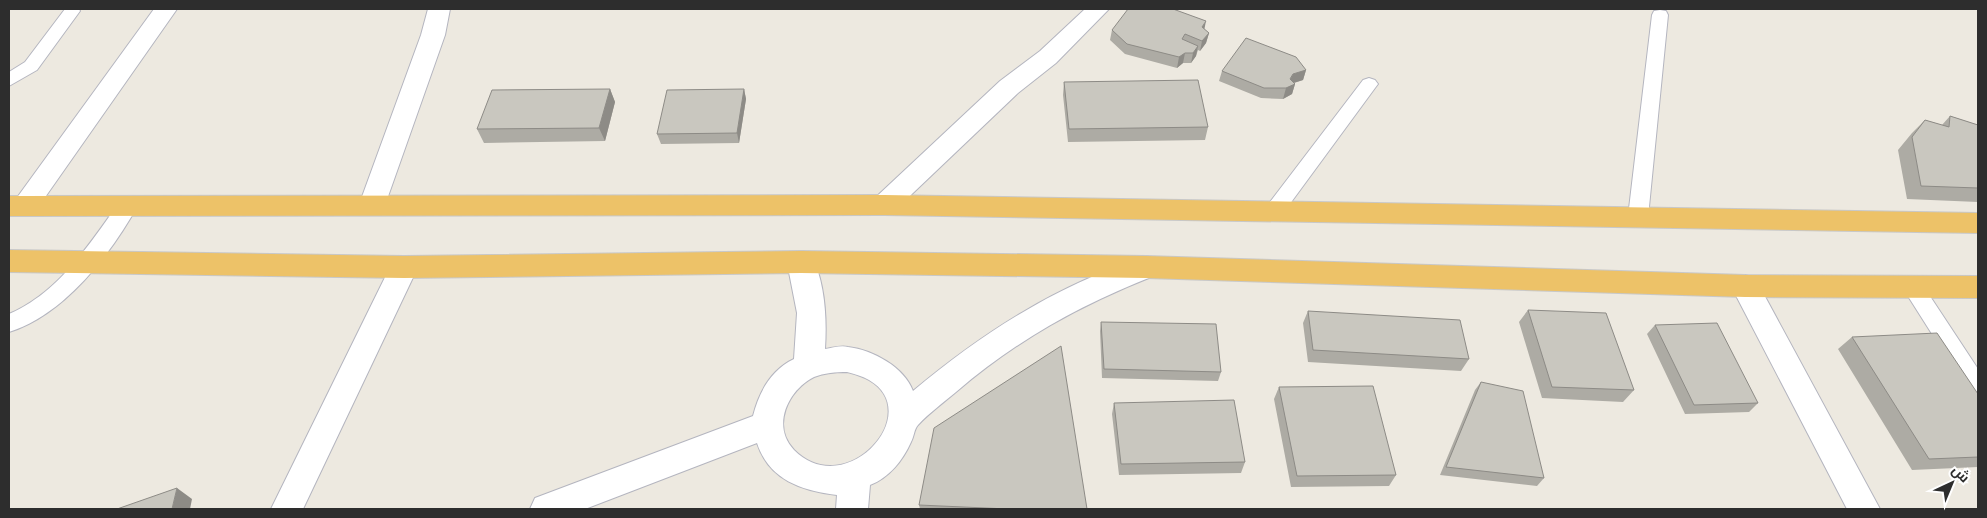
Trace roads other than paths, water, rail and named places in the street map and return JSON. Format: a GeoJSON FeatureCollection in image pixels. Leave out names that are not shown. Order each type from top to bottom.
{"type":"FeatureCollection","features":[{"type":"Feature","properties":{"kind":"highway"},"geometry":{"type":"LineString","coordinates":[[17,206],[884,205],[1978,222]]}},
{"type":"Feature","properties":{"kind":"highway"},"geometry":{"type":"LineString","coordinates":[[9,261],[404,267],[800,262],[1146,267],[1745,286],[1978,287]]}},
{"type":"Feature","properties":{"kind":"street"},"geometry":{"type":"LineString","coordinates":[[17,206],[166,9]]}},
{"type":"Feature","properties":{"kind":"street"},"geometry":{"type":"LineString","coordinates":[[372,205],[433,35],[438,9]]}},
{"type":"Feature","properties":{"kind":"street"},"geometry":{"type":"LineString","coordinates":[[884,205],[1009,87],[1048,57],[1098,9]]}},
{"type":"Feature","properties":{"kind":"street"},"geometry":{"type":"LineString","coordinates":[[800,262],[807,281],[812,314],[812,343],[808,366]]}},
{"type":"Feature","properties":{"kind":"street"},"geometry":{"type":"LineString","coordinates":[[286,509],[404,267]]}},
{"type":"Feature","properties":{"kind":"street"},"geometry":{"type":"LineString","coordinates":[[904,418],[949,378],[990,347],[1028,322],[1066,301],[1146,267]]}},
{"type":"Feature","properties":{"kind":"street"},"geometry":{"type":"LineString","coordinates":[[1745,286],[1864,509]]}},
{"type":"Feature","properties":{"kind":"street"},"geometry":{"type":"LineString","coordinates":[[848,359],[866,363],[882,372],[895,384],[903,400],[904,418],[900,436],[889,453],[874,467],[855,476],[834,480],[813,478],[794,471],[780,458],[770,443],[767,425],[770,407],[778,390],[792,376],[808,366],[828,360],[848,359]]}},
{"type":"Feature","properties":{"kind":"street"},"geometry":{"type":"LineString","coordinates":[[546,509],[767,425]]}},
{"type":"Feature","properties":{"kind":"street"},"geometry":{"type":"LineString","coordinates":[[852,509],[855,476]]}},
{"type":"Feature","properties":{"kind":"lane"},"geometry":{"type":"LineString","coordinates":[[9,80],[31,66],[72,11]]}},
{"type":"Feature","properties":{"kind":"lane"},"geometry":{"type":"LineString","coordinates":[[1638,217],[1660,15]]}},
{"type":"Feature","properties":{"kind":"lane"},"geometry":{"type":"LineString","coordinates":[[1274,211],[1369,84]]}},
{"type":"Feature","properties":{"kind":"lane"},"geometry":{"type":"LineString","coordinates":[[9,323],[22,319],[52,298],[88,262],[128,205]]}},
{"type":"Feature","properties":{"kind":"lane"},"geometry":{"type":"LineString","coordinates":[[1914,287],[1978,387]]}}]}
